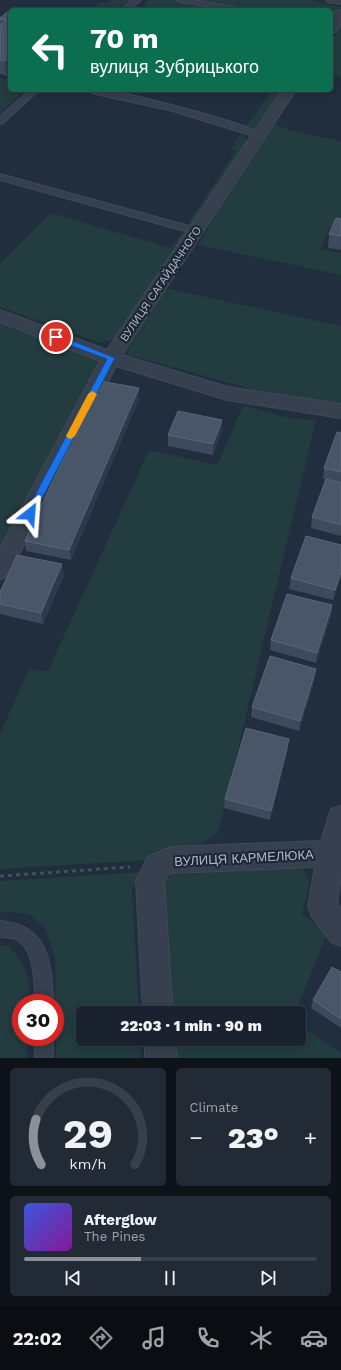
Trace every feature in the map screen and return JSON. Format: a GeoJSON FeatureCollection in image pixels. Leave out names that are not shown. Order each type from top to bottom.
{"type":"FeatureCollection","features":[{"type":"Feature","properties":{"kind":"street"},"geometry":{"type":"LineString","coordinates":[[333,26],[341,14]]}},
{"type":"Feature","properties":{"kind":"street","name":"ВУЛИЦЯ САГАЙДАЧНОГО"},"geometry":{"type":"LineString","coordinates":[[0,570],[111,358],[288,92]]}},
{"type":"Feature","properties":{"kind":"street"},"geometry":{"type":"LineString","coordinates":[[0,316],[111,358],[227,393],[341,412]]}},
{"type":"Feature","properties":{"kind":"street","name":"ВУЛИЦЯ КАРМЕЛЮКА"},"geometry":{"type":"LineString","coordinates":[[341,818],[331,853],[322,907],[341,932]]}},
{"type":"Feature","properties":{"kind":"street","name":"ВУЛИЦЯ КАРМЕЛЮКА"},"geometry":{"type":"LineString","coordinates":[[158,1006],[150,881],[158,866],[172,860],[331,853]]}},
{"type":"Feature","properties":{"kind":"street"},"geometry":{"type":"LineString","coordinates":[[160,1046],[161,1058]]}},
{"type":"Feature","properties":{"kind":"lane"},"geometry":{"type":"LineString","coordinates":[[127,8],[137,0]]}},
{"type":"Feature","properties":{"kind":"lane"},"geometry":{"type":"LineString","coordinates":[[181,0],[227,8]]}},
{"type":"Feature","properties":{"kind":"lane"},"geometry":{"type":"LineString","coordinates":[[330,0],[341,2]]}},
{"type":"Feature","properties":{"kind":"lane"},"geometry":{"type":"LineString","coordinates":[[0,121],[33,92]]}},
{"type":"Feature","properties":{"kind":"lane"},"geometry":{"type":"LineString","coordinates":[[102,92],[209,119],[259,135]]}},
{"type":"Feature","properties":{"kind":"lane"},"geometry":{"type":"LineString","coordinates":[[0,177],[196,231]]}},
{"type":"Feature","properties":{"kind":"lane"},"geometry":{"type":"LineString","coordinates":[[0,929],[10,928],[28,936],[40,959],[44,977],[44,994]]}},
{"type":"Feature","properties":{"kind":"lane"},"geometry":{"type":"LineString","coordinates":[[44,1046],[44,1058]]}},
{"type":"Feature","properties":{"kind":"path","name":"ВУЛИЦЯ КАРМЕЛЮКА"},"geometry":{"type":"LineString","coordinates":[[0,876],[158,866]]}},
{"type":"Feature","properties":{"kind":"green space"},"geometry":{"type":"Polygon","coordinates":[[[111,0],[130,0],[119,8],[95,8],[101,2],[107,3],[111,0]]]}},
{"type":"Feature","properties":{"kind":"green space"},"geometry":{"type":"Polygon","coordinates":[[[148,0],[311,0],[341,7],[341,9],[333,19],[333,8],[142,8],[148,0]]]}},
{"type":"Feature","properties":{"kind":"green space"},"geometry":{"type":"Polygon","coordinates":[[[341,27],[341,77],[333,75],[333,38],[341,27]]]}},
{"type":"Feature","properties":{"kind":"green space"},"geometry":{"type":"Polygon","coordinates":[[[0,78],[8,80],[8,92],[23,92],[0,113],[0,78]]]}},
{"type":"Feature","properties":{"kind":"green space"},"geometry":{"type":"Polygon","coordinates":[[[272,92],[279,93],[254,129],[246,126],[272,92]]]}},
{"type":"Feature","properties":{"kind":"green space"},"geometry":{"type":"Polygon","coordinates":[[[274,123],[288,130],[341,141],[341,229],[330,227],[321,249],[341,253],[341,275],[198,245],[220,206],[274,123]]]}},
{"type":"Feature","properties":{"kind":"green space"},"geometry":{"type":"Polygon","coordinates":[[[241,134],[248,140],[192,226],[189,222],[236,151],[231,149],[241,134]]]}},
{"type":"Feature","properties":{"kind":"green space"},"geometry":{"type":"Polygon","coordinates":[[[51,213],[171,248],[184,229],[187,232],[115,338],[109,341],[97,342],[0,307],[0,264],[51,213]]]}},
{"type":"Feature","properties":{"kind":"green space"},"geometry":{"type":"Polygon","coordinates":[[[169,289],[341,326],[341,404],[251,389],[128,355],[127,351],[165,291],[169,289]]]}},
{"type":"Feature","properties":{"kind":"green space"},"geometry":{"type":"Polygon","coordinates":[[[0,322],[92,359],[101,365],[0,555],[0,322]]]}},
{"type":"Feature","properties":{"kind":"green space"},"geometry":{"type":"Polygon","coordinates":[[[243,406],[289,418],[316,420],[218,833],[201,844],[170,850],[148,860],[0,869],[0,734],[29,669],[48,671],[149,450],[217,465],[243,406]]]}},
{"type":"Feature","properties":{"kind":"green space"},"geometry":{"type":"Polygon","coordinates":[[[293,865],[304,870],[310,883],[302,914],[327,934],[298,1006],[167,1006],[162,883],[172,875],[293,865]]]}},
{"type":"Feature","properties":{"kind":"green space"},"geometry":{"type":"Polygon","coordinates":[[[143,872],[139,883],[132,888],[139,1006],[76,1006],[76,1046],[140,1046],[141,1058],[56,1058],[56,1046],[64,1046],[64,994],[55,994],[55,958],[45,928],[30,915],[12,912],[0,913],[0,881],[143,872]]]}},
{"type":"Feature","properties":{"kind":"green space"},"geometry":{"type":"Polygon","coordinates":[[[0,945],[9,946],[24,966],[28,978],[29,994],[12,994],[12,1046],[28,1046],[27,1058],[0,1058],[0,945]]]}},
{"type":"Feature","properties":{"kind":"green space"},"geometry":{"type":"Polygon","coordinates":[[[306,1030],[341,1053],[341,1058],[169,1058],[168,1046],[306,1046],[306,1030]]]}},
{"type":"Feature","properties":{"kind":"building"},"geometry":{"type":"Polygon","coordinates":[[[8,11],[8,59],[5,61],[0,60],[0,26],[6,20],[0,18],[8,11]]]}},
{"type":"Feature","properties":{"kind":"building"},"geometry":{"type":"Polygon","coordinates":[[[336,218],[341,219],[341,236],[329,234],[336,218]]]}},
{"type":"Feature","properties":{"kind":"building"},"geometry":{"type":"Polygon","coordinates":[[[100,381],[139,388],[69,550],[25,541],[100,381]]]}},
{"type":"Feature","properties":{"kind":"building"},"geometry":{"type":"Polygon","coordinates":[[[178,411],[222,420],[213,444],[168,435],[178,411]]]}},
{"type":"Feature","properties":{"kind":"building"},"geometry":{"type":"Polygon","coordinates":[[[337,432],[341,433],[341,472],[324,468],[337,432]]]}},
{"type":"Feature","properties":{"kind":"building"},"geometry":{"type":"Polygon","coordinates":[[[326,479],[341,483],[341,525],[312,517],[326,479]]]}},
{"type":"Feature","properties":{"kind":"building"},"geometry":{"type":"Polygon","coordinates":[[[306,536],[341,545],[341,572],[335,590],[291,578],[306,536]]]}},
{"type":"Feature","properties":{"kind":"building"},"geometry":{"type":"Polygon","coordinates":[[[17,555],[62,564],[41,613],[0,604],[0,592],[17,555]]]}},
{"type":"Feature","properties":{"kind":"building"},"geometry":{"type":"Polygon","coordinates":[[[287,594],[332,605],[317,653],[271,640],[287,594]]]}},
{"type":"Feature","properties":{"kind":"building"},"geometry":{"type":"Polygon","coordinates":[[[270,656],[316,669],[300,721],[252,707],[270,656]]]}},
{"type":"Feature","properties":{"kind":"building"},"geometry":{"type":"Polygon","coordinates":[[[246,728],[289,739],[271,811],[225,799],[246,728]]]}},
{"type":"Feature","properties":{"kind":"building"},"geometry":{"type":"Polygon","coordinates":[[[332,967],[341,972],[341,1019],[313,1000],[332,967]]]}},
{"type":"Feature","properties":{"kind":"slow traffic"},"geometry":{"type":"LineString","coordinates":[[71,436],[92,394]]}},
{"type":"Feature","properties":{"kind":"route"},"geometry":{"type":"LineString","coordinates":[[30,514],[111,358],[56,337]]}}]}
